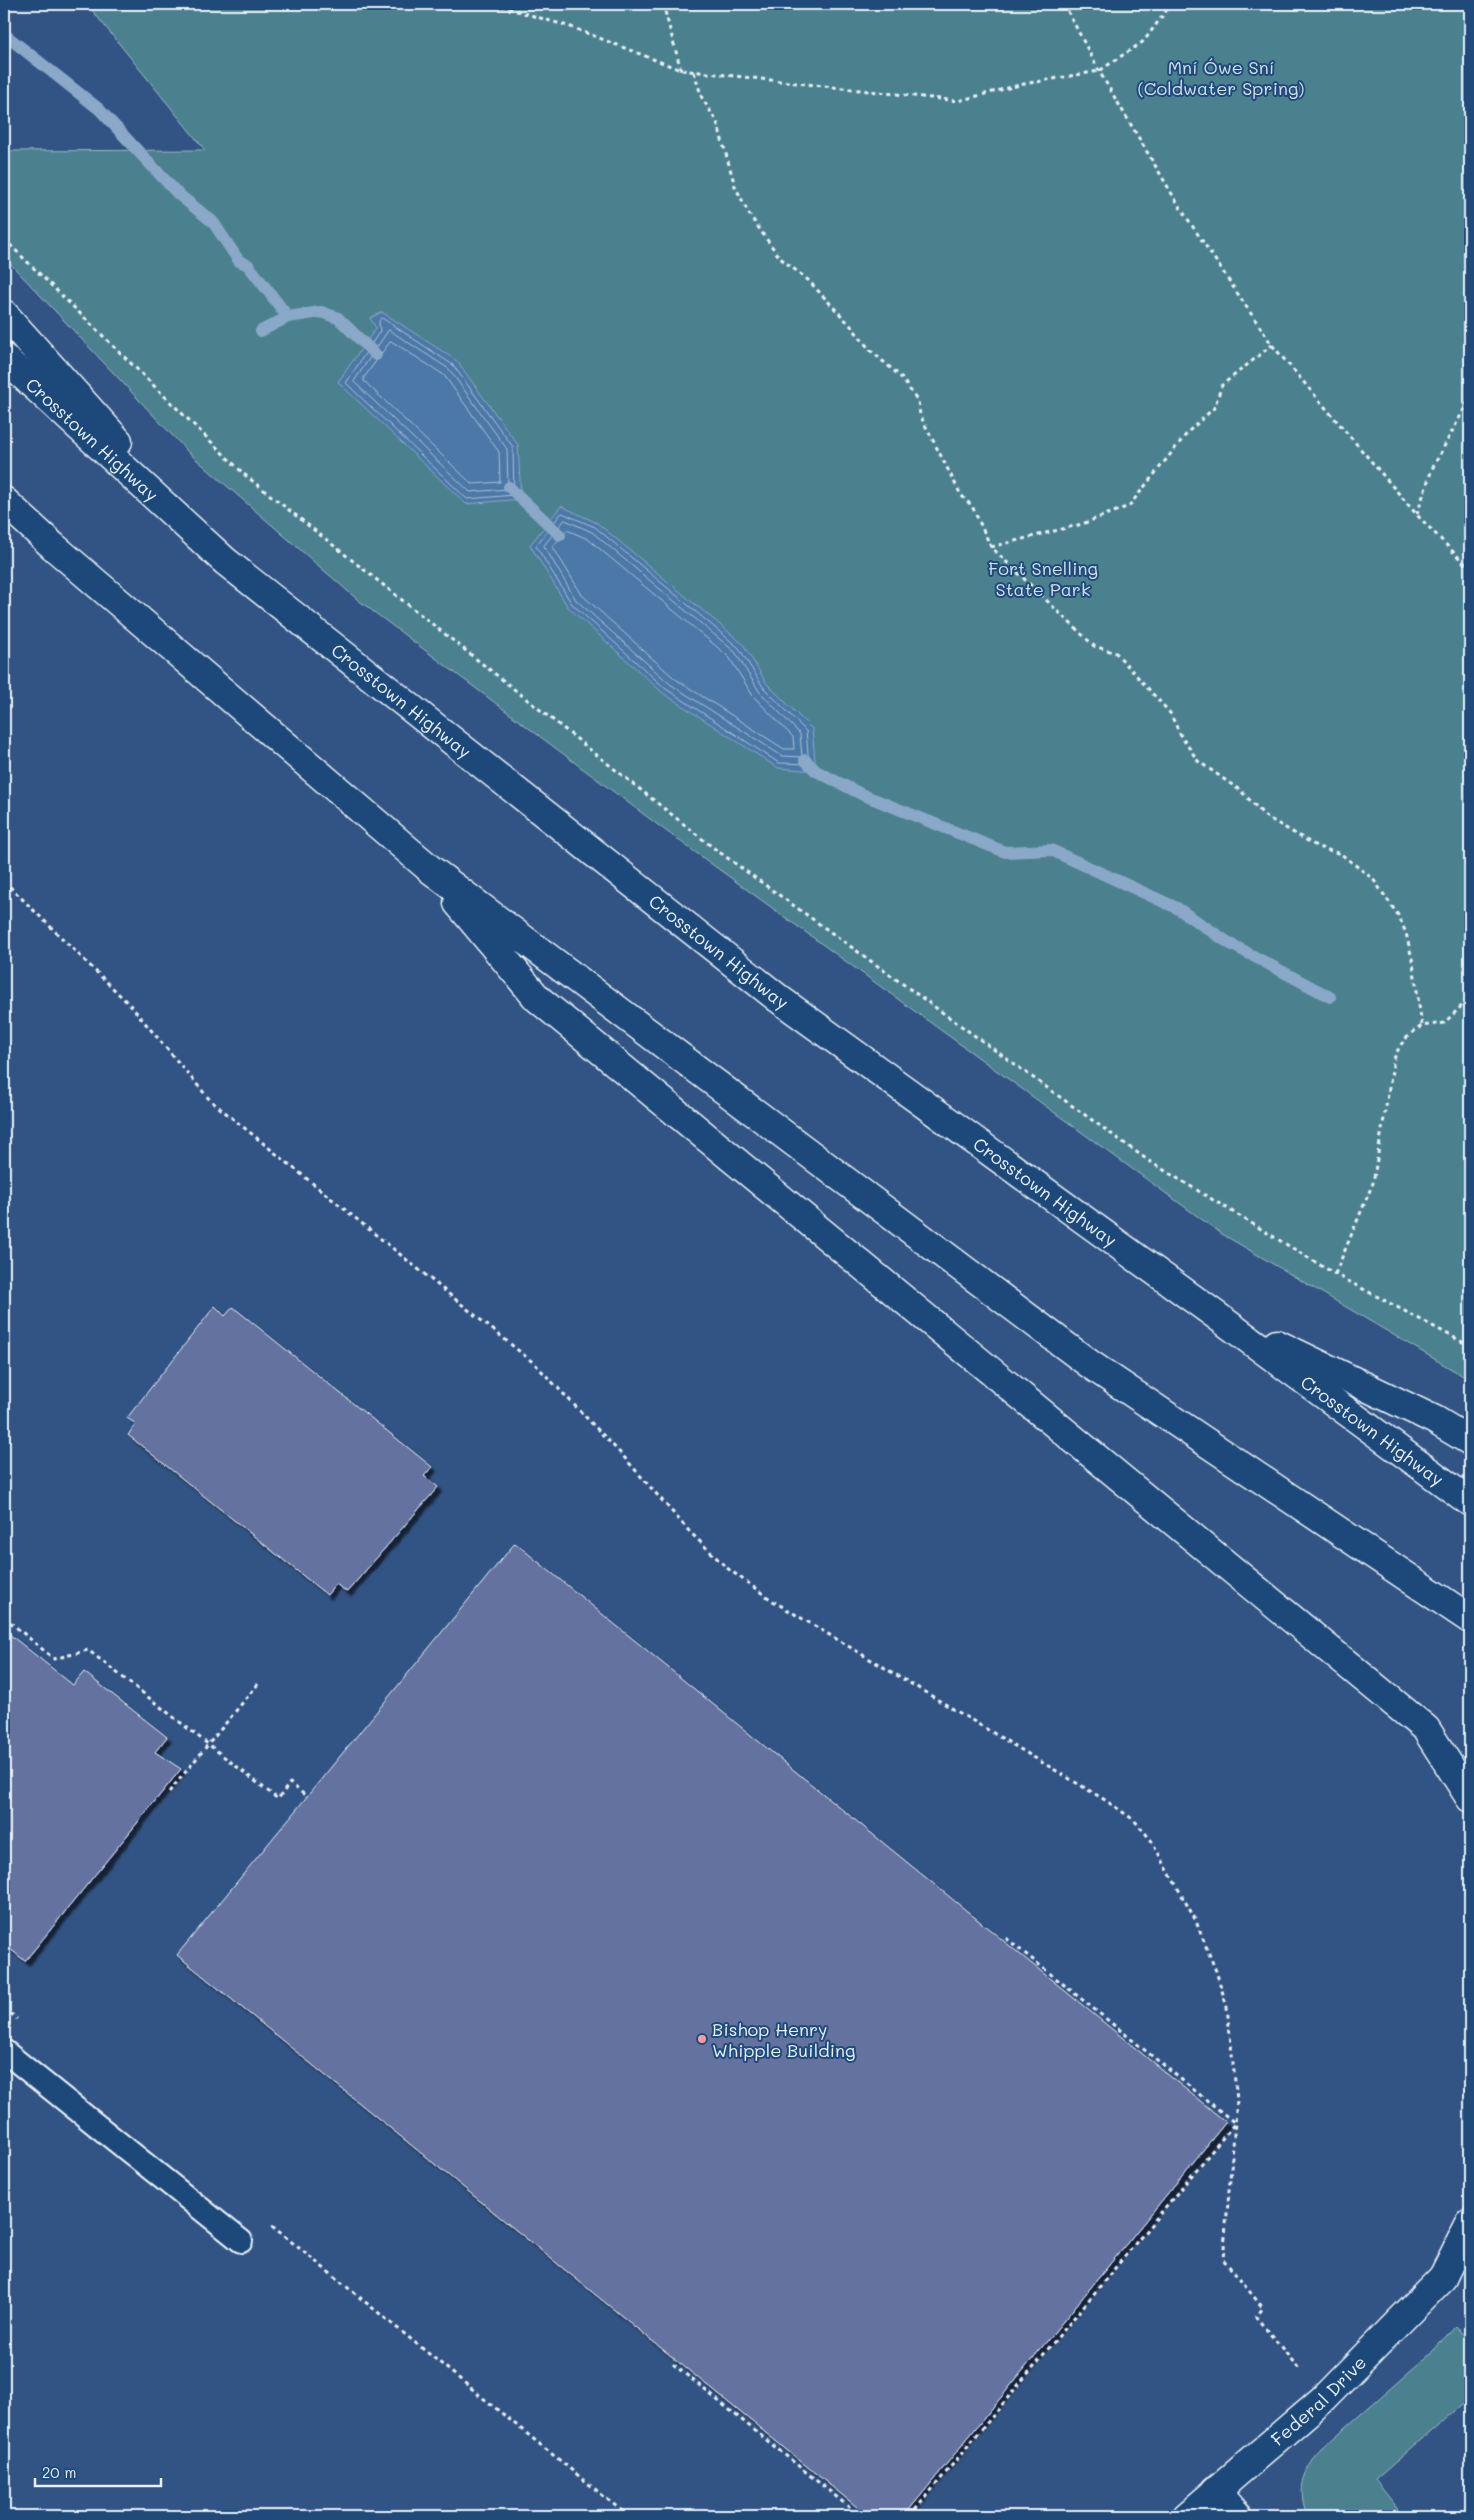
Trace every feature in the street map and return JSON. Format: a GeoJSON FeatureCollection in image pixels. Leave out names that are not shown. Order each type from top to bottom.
{"type":"FeatureCollection","features":[{"type":"Feature","properties":{"kind":"main road"},"geometry":{"type":"LineString","coordinates":[[4,314],[226,561]]}},
{"type":"Feature","properties":{"kind":"main road","name":"Crosstown Highway"},"geometry":{"type":"LineString","coordinates":[[4,358],[226,561],[779,999],[1470,1502]]}},
{"type":"Feature","properties":{"kind":"main road"},"geometry":{"type":"LineString","coordinates":[[4,501],[53,546],[430,869],[1091,1365],[1470,1618]]}},
{"type":"Feature","properties":{"kind":"main road"},"geometry":{"type":"LineString","coordinates":[[430,869],[537,998],[1426,1729],[1470,1798]]}},
{"type":"Feature","properties":{"kind":"main road"},"geometry":{"type":"LineString","coordinates":[[1217,1316],[1435,1420],[1470,1441]]}},
{"type":"Feature","properties":{"kind":"main road"},"geometry":{"type":"LineString","coordinates":[[1443,2277],[1460,2248],[1470,2223]]}},
{"type":"Feature","properties":{"kind":"main road"},"geometry":{"type":"LineString","coordinates":[[1443,2277],[1470,2255]]}},
{"type":"Feature","properties":{"kind":"main road","name":"Federal Drive"},"geometry":{"type":"LineString","coordinates":[[1187,2516],[1323,2399],[1443,2277]]}},
{"type":"Feature","properties":{"kind":"main road"},"geometry":{"type":"LineString","coordinates":[[1216,2490],[1238,2516]]}},
{"type":"Feature","properties":{"kind":"lane"},"geometry":{"type":"LineString","coordinates":[[4,2052],[241,2241]]}},
{"type":"Feature","properties":{"kind":"path"},"geometry":{"type":"LineString","coordinates":[[493,4],[570,27],[681,70],[958,101],[1024,84],[1099,71],[1144,41],[1170,4]]}},
{"type":"Feature","properties":{"kind":"path"},"geometry":{"type":"LineString","coordinates":[[663,4],[681,70]]}},
{"type":"Feature","properties":{"kind":"path"},"geometry":{"type":"LineString","coordinates":[[1064,4],[1099,71],[1180,209],[1272,345],[1416,515],[1470,569]]}},
{"type":"Feature","properties":{"kind":"path"},"geometry":{"type":"LineString","coordinates":[[694,72],[702,98],[717,122],[735,186],[749,214],[780,258],[808,280],[851,326],[870,350],[900,376],[918,401],[920,415],[961,495],[972,506],[991,547],[1070,620],[1094,646],[1116,653],[1170,713],[1180,736],[1198,761],[1241,791],[1265,816],[1318,847],[1341,854],[1373,879],[1398,915],[1406,933],[1413,963],[1422,1026]]}},
{"type":"Feature","properties":{"kind":"path"},"geometry":{"type":"LineString","coordinates":[[4,239],[245,475],[715,849],[1149,1161],[1335,1274],[1470,1346]]}},
{"type":"Feature","properties":{"kind":"path"},"geometry":{"type":"LineString","coordinates":[[991,547],[1082,524],[1129,506],[1189,431],[1214,408],[1222,384],[1272,345]]}},
{"type":"Feature","properties":{"kind":"path"},"geometry":{"type":"LineString","coordinates":[[1416,515],[1432,469],[1470,398]]}},
{"type":"Feature","properties":{"kind":"path"},"geometry":{"type":"LineString","coordinates":[[4,881],[130,1004],[210,1100],[535,1364],[623,1456],[688,1531],[727,1568],[773,1601],[1105,1800],[1134,1820],[1151,1840],[1195,1919],[1216,1970],[1227,2007],[1237,2100],[1223,2259],[1263,2308],[1256,2317],[1323,2399]]}},
{"type":"Feature","properties":{"kind":"path"},"geometry":{"type":"LineString","coordinates":[[1335,1274],[1373,1183],[1394,1059],[1400,1044],[1409,1034],[1422,1026],[1444,1023],[1470,998]]}},
{"type":"Feature","properties":{"kind":"path"},"geometry":{"type":"LineString","coordinates":[[4,1617],[54,1659],[88,1650],[278,1799],[290,1783],[307,1797]]}},
{"type":"Feature","properties":{"kind":"path"},"geometry":{"type":"LineString","coordinates":[[169,1792],[258,1684]]}},
{"type":"Feature","properties":{"kind":"path"},"geometry":{"type":"LineString","coordinates":[[1006,1938],[1235,2123]]}},
{"type":"Feature","properties":{"kind":"path"},"geometry":{"type":"LineString","coordinates":[[4,2008],[19,2021]]}},
{"type":"Feature","properties":{"kind":"path"},"geometry":{"type":"LineString","coordinates":[[910,2516],[1235,2123]]}},
{"type":"Feature","properties":{"kind":"path"},"geometry":{"type":"LineString","coordinates":[[266,2222],[628,2516]]}},
{"type":"Feature","properties":{"kind":"path"},"geometry":{"type":"LineString","coordinates":[[673,2364],[860,2516]]}},
{"type":"Feature","properties":{"kind":"green space","name":"Fort Snelling State Park"},"geometry":{"type":"Polygon","coordinates":[[[87,4],[1470,4],[1470,1380],[1222,1234],[666,831],[358,600],[189,453],[4,257],[4,151],[205,150],[87,4]]]}},
{"type":"Feature","properties":{"kind":"green space"},"geometry":{"type":"Polygon","coordinates":[[[1455,2326],[1470,2341],[1470,2397],[1375,2480],[1404,2516],[1307,2516],[1302,2497],[1303,2481],[1309,2466],[1320,2450],[1434,2350],[1455,2326]]]}},
{"type":"Feature","properties":{"kind":"water"},"geometry":{"type":"Polygon","coordinates":[[[382,312],[457,361],[518,445],[521,499],[466,504],[338,382],[376,328],[370,318],[382,312]]]}},
{"type":"Feature","properties":{"kind":"water"},"geometry":{"type":"Polygon","coordinates":[[[561,506],[597,523],[743,644],[767,684],[812,729],[816,771],[778,768],[663,693],[568,607],[530,545],[561,506]]]}},
{"type":"Feature","properties":{"kind":"building"},"geometry":{"type":"Polygon","coordinates":[[[215,1306],[225,1316],[233,1307],[432,1467],[424,1476],[438,1487],[347,1592],[336,1584],[327,1595],[128,1435],[136,1424],[127,1418],[215,1306]]]}},
{"type":"Feature","properties":{"kind":"building","name":"Bishop Henry Whipple Building"},"geometry":{"type":"Polygon","coordinates":[[[515,1543],[1226,2122],[904,2516],[868,2516],[177,1955],[515,1543]]]}},
{"type":"Feature","properties":{"kind":"building"},"geometry":{"type":"Polygon","coordinates":[[[4,1630],[73,1685],[84,1672],[167,1737],[155,1752],[181,1769],[25,1961],[4,1944],[4,1630]]]}},
{"type":"Feature","properties":{"kind":"waterway"},"geometry":{"type":"LineString","coordinates":[[4,34],[99,109],[178,194],[213,222],[239,261],[248,265],[288,317],[321,312],[338,318],[376,355]]}},
{"type":"Feature","properties":{"kind":"waterway"},"geometry":{"type":"LineString","coordinates":[[261,331],[288,317]]}},
{"type":"Feature","properties":{"kind":"waterway"},"geometry":{"type":"LineString","coordinates":[[509,487],[560,535]]}},
{"type":"Feature","properties":{"kind":"waterway"},"geometry":{"type":"LineString","coordinates":[[805,760],[816,771],[861,794],[1005,852],[1051,850],[1177,908],[1229,943],[1330,997]]}},
{"type":"Feature","properties":{"kind":"place","name":"Bishop Henry Whipple Building"},"geometry":{"type":"Point","coordinates":[702,2039]}},
{"type":"Feature","properties":{"kind":"park label","name":"Mní Ówe Sní (Coldwater Spring)"},"geometry":{"type":"Point","coordinates":[1221,77]}}]}
